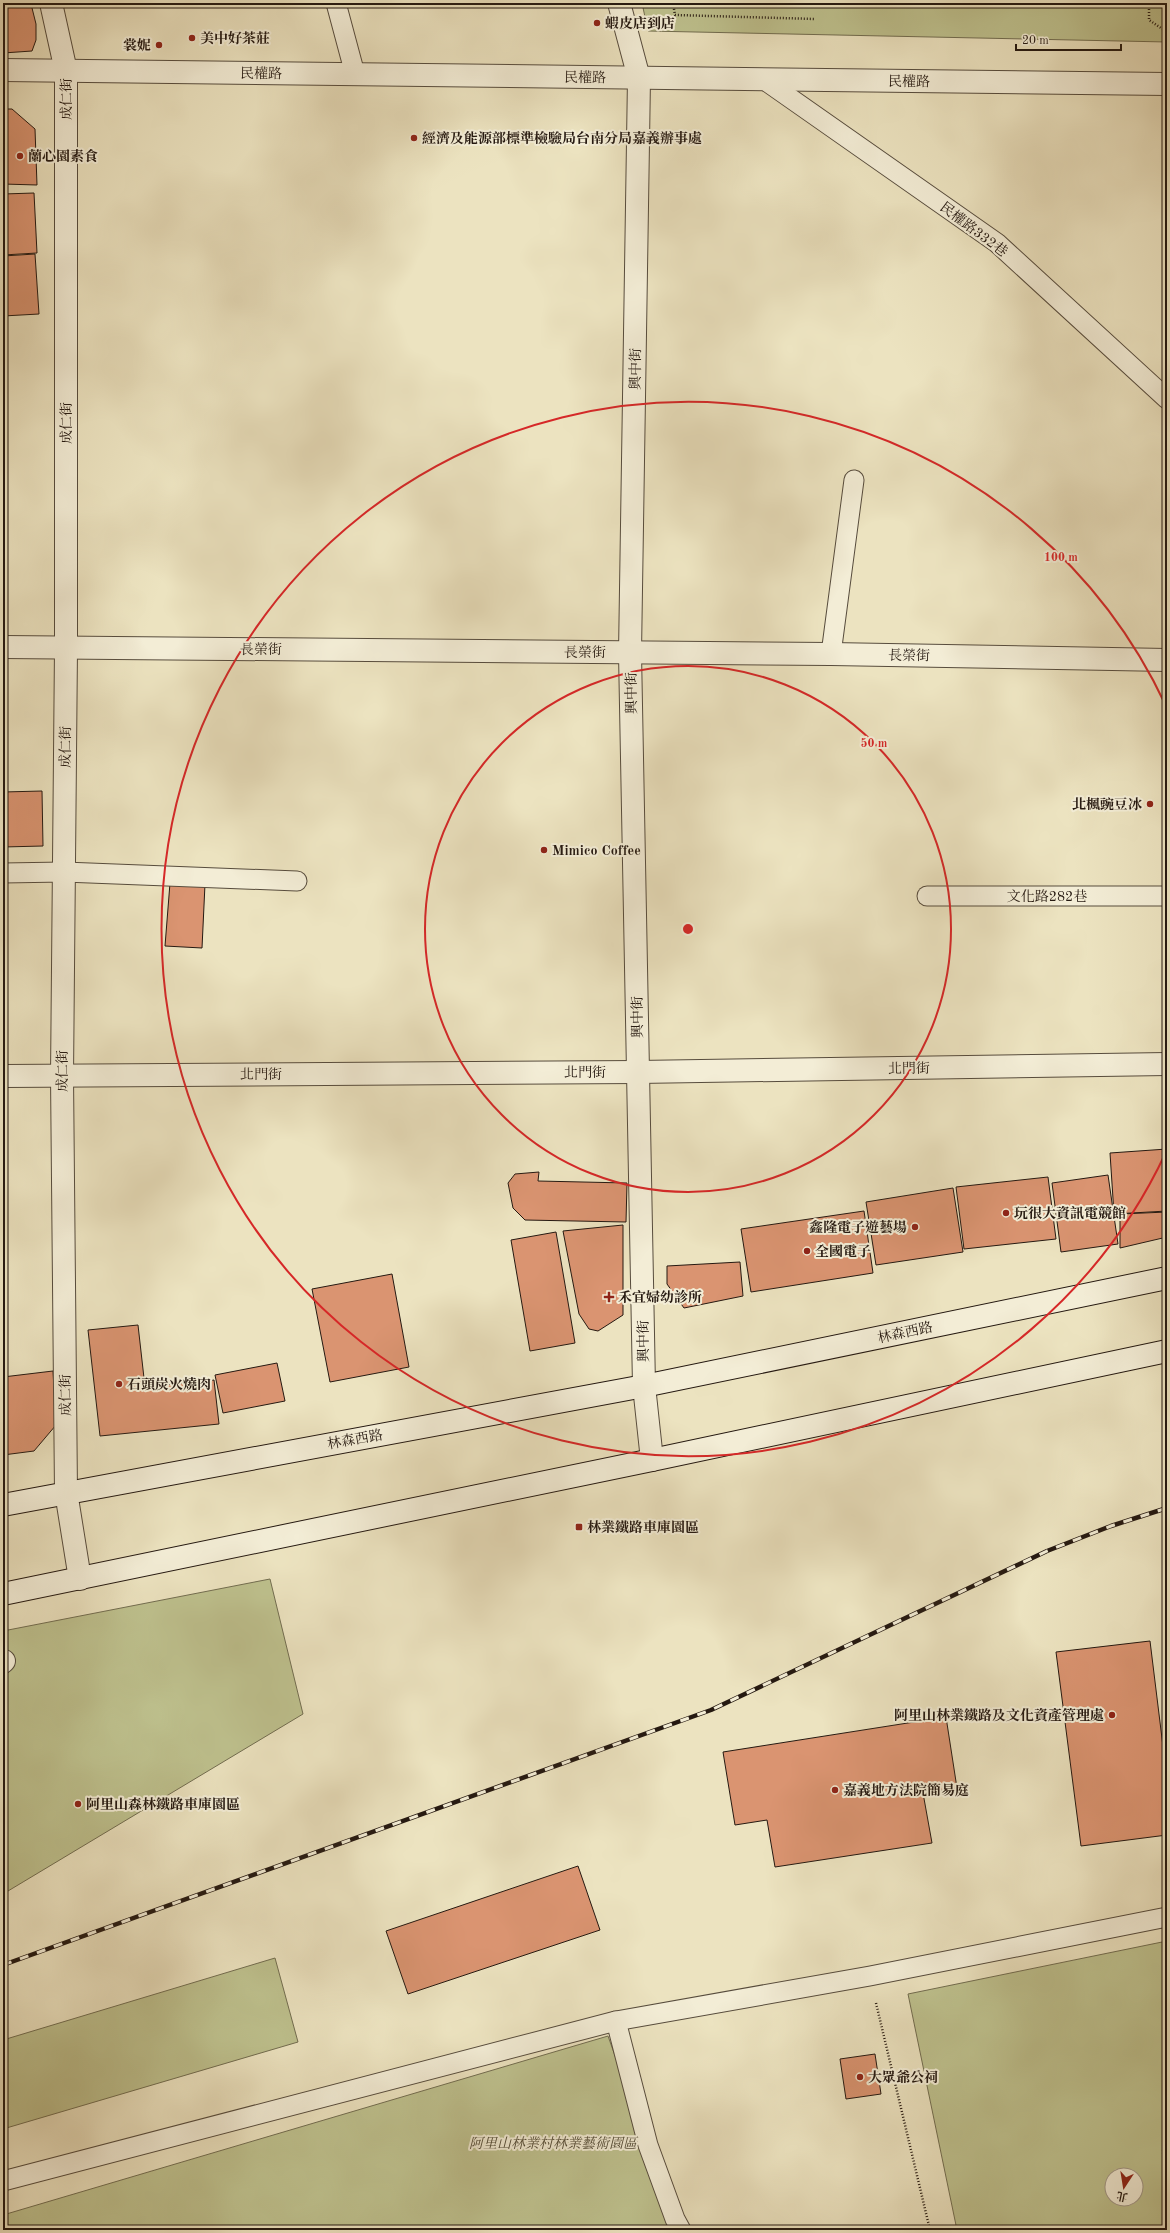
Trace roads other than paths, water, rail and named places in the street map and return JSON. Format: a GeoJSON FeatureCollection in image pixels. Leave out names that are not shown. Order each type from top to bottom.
{"type":"FeatureCollection","features":[{"type":"Feature","properties":{"kind":"street","name":"成仁街"},"geometry":{"type":"LineString","coordinates":[[51,3],[66,71],[66,648],[62,1076],[66,1492]]}},
{"type":"Feature","properties":{"kind":"street","name":"興中街"},"geometry":{"type":"LineString","coordinates":[[619,3],[639,78],[630,653],[644,1386]]}},
{"type":"Feature","properties":{"kind":"street","name":"民權路"},"geometry":{"type":"LineString","coordinates":[[3,70],[1167,84]]}},
{"type":"Feature","properties":{"kind":"street","name":"長榮街"},"geometry":{"type":"LineString","coordinates":[[3,647],[831,654],[1167,660]]}},
{"type":"Feature","properties":{"kind":"street","name":"北門街"},"geometry":{"type":"LineString","coordinates":[[3,1076],[638,1072],[1167,1064]]}},
{"type":"Feature","properties":{"kind":"street","name":"林森西路"},"geometry":{"type":"LineString","coordinates":[[3,1505],[66,1492],[644,1386],[1167,1278]]}},
{"type":"Feature","properties":{"kind":"street"},"geometry":{"type":"LineString","coordinates":[[3,1594],[652,1460],[1167,1351]]}},
{"type":"Feature","properties":{"kind":"street"},"geometry":{"type":"LineString","coordinates":[[644,1386],[652,1460]]}},
{"type":"Feature","properties":{"kind":"street"},"geometry":{"type":"LineString","coordinates":[[66,1492],[80,1579]]}},
{"type":"Feature","properties":{"kind":"lane"},"geometry":{"type":"LineString","coordinates":[[336,3],[355,74]]}},
{"type":"Feature","properties":{"kind":"lane","name":"民權路332巷"},"geometry":{"type":"LineString","coordinates":[[763,79],[996,243],[1167,399]]}},
{"type":"Feature","properties":{"kind":"lane"},"geometry":{"type":"LineString","coordinates":[[831,654],[854,480]]}},
{"type":"Feature","properties":{"kind":"lane"},"geometry":{"type":"LineString","coordinates":[[3,873],[64,872],[297,881]]}},
{"type":"Feature","properties":{"kind":"lane","name":"文化路282巷"},"geometry":{"type":"LineString","coordinates":[[927,896],[1167,896]]}},
{"type":"Feature","properties":{"kind":"lane"},"geometry":{"type":"LineString","coordinates":[[3,2181],[616,2021],[870,1976],[1167,1916]]}},
{"type":"Feature","properties":{"kind":"lane"},"geometry":{"type":"LineString","coordinates":[[616,2021],[648,2145],[674,2219],[681,2230]]}},
{"type":"Feature","properties":{"kind":"railway"},"geometry":{"type":"LineString","coordinates":[[3,1965],[711,1710],[1047,1551],[1111,1526],[1167,1508]]}},
{"type":"Feature","properties":{"kind":"place","name":"蝦皮店到店"},"geometry":{"type":"Point","coordinates":[597,23]}},
{"type":"Feature","properties":{"kind":"place","name":"美中好茶莊"},"geometry":{"type":"Point","coordinates":[192,38]}},
{"type":"Feature","properties":{"kind":"place","name":"裳妮"},"geometry":{"type":"Point","coordinates":[159,45]}},
{"type":"Feature","properties":{"kind":"place","name":"經濟及能源部標準檢驗局台南分局嘉義辦事處"},"geometry":{"type":"Point","coordinates":[414,138]}},
{"type":"Feature","properties":{"kind":"place","name":"蘭心園素食"},"geometry":{"type":"Point","coordinates":[20,156]}},
{"type":"Feature","properties":{"kind":"place","name":"北楓豌豆冰"},"geometry":{"type":"Point","coordinates":[1150,804]}},
{"type":"Feature","properties":{"kind":"place","name":"Mimico Coffee"},"geometry":{"type":"Point","coordinates":[544,850]}},
{"type":"Feature","properties":{"kind":"place","name":"玩很大資訊電競館"},"geometry":{"type":"Point","coordinates":[1006,1213]}},
{"type":"Feature","properties":{"kind":"place","name":"鑫隆電子遊藝場"},"geometry":{"type":"Point","coordinates":[915,1227]}},
{"type":"Feature","properties":{"kind":"place","name":"全國電子"},"geometry":{"type":"Point","coordinates":[807,1251]}},
{"type":"Feature","properties":{"kind":"place","name":"禾宜婦幼診所"},"geometry":{"type":"Point","coordinates":[609,1297]}},
{"type":"Feature","properties":{"kind":"place","name":"石頭炭火燒肉"},"geometry":{"type":"Point","coordinates":[119,1384]}},
{"type":"Feature","properties":{"kind":"place","name":"林業鐵路車庫園區"},"geometry":{"type":"Point","coordinates":[579,1527]}},
{"type":"Feature","properties":{"kind":"place","name":"阿里山林業鐵路及文化資產管理處"},"geometry":{"type":"Point","coordinates":[1112,1715]}},
{"type":"Feature","properties":{"kind":"place","name":"嘉義地方法院簡易庭"},"geometry":{"type":"Point","coordinates":[835,1790]}},
{"type":"Feature","properties":{"kind":"place","name":"阿里山森林鐵路車庫園區"},"geometry":{"type":"Point","coordinates":[78,1804]}},
{"type":"Feature","properties":{"kind":"place","name":"大眾爺公祠"},"geometry":{"type":"Point","coordinates":[860,2077]}},
{"type":"Feature","properties":{"kind":"park label","name":"阿里山林業村林業藝術園區"},"geometry":{"type":"Point","coordinates":[553,2143]}}]}
